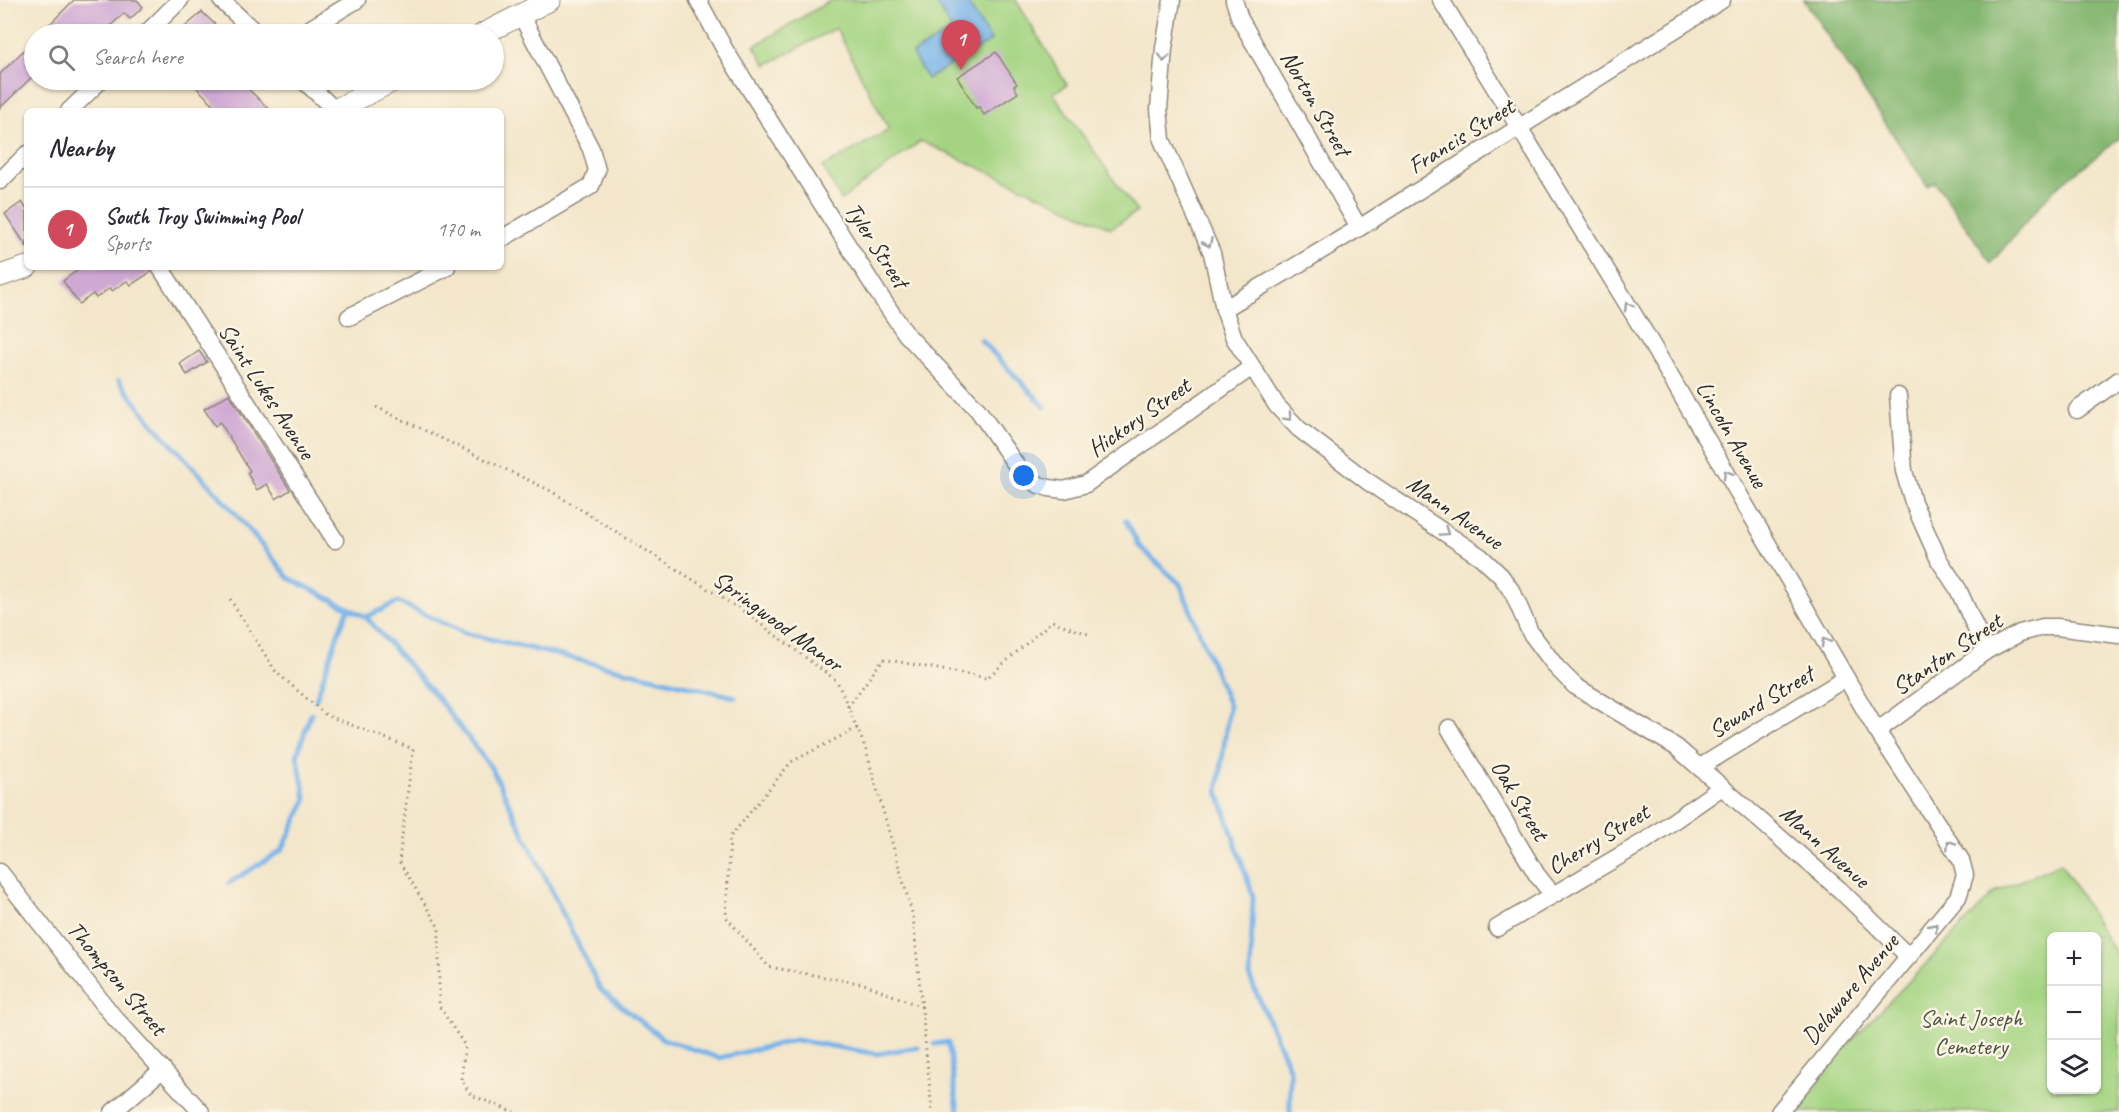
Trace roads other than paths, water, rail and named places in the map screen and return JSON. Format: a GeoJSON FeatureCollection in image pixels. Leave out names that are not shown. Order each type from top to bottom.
{"type":"FeatureCollection","features":[{"type":"Feature","properties":{"kind":"main road"},"geometry":{"type":"LineString","coordinates":[[503,24],[550,0]]}},
{"type":"Feature","properties":{"kind":"main road"},"geometry":{"type":"LineString","coordinates":[[340,108],[375,90]]}},
{"type":"Feature","properties":{"kind":"main road"},"geometry":{"type":"LineString","coordinates":[[0,276],[24,268]]}},
{"type":"Feature","properties":{"kind":"street"},"geometry":{"type":"LineString","coordinates":[[156,24],[180,0]]}},
{"type":"Feature","properties":{"kind":"street"},"geometry":{"type":"LineString","coordinates":[[221,0],[246,24]]}},
{"type":"Feature","properties":{"kind":"street"},"geometry":{"type":"LineString","coordinates":[[317,24],[357,0]]}},
{"type":"Feature","properties":{"kind":"street","name":"Tyler Street"},"geometry":{"type":"LineString","coordinates":[[698,0],[724,50],[906,334],[978,410],[1021,472],[1039,485],[1049,488]]}},
{"type":"Feature","properties":{"kind":"street","name":"Mann Avenue"},"geometry":{"type":"LineString","coordinates":[[1172,0],[1164,48],[1159,109],[1162,140],[1212,253],[1224,309],[1234,338],[1277,406],[1299,429],[1367,481],[1481,557],[1501,576],[1513,593],[1530,632],[1557,668],[1575,686],[1676,747],[1700,766],[1840,890],[1909,957]]}},
{"type":"Feature","properties":{"kind":"street","name":"Norton Street"},"geometry":{"type":"LineString","coordinates":[[1234,0],[1240,19],[1359,228]]}},
{"type":"Feature","properties":{"kind":"street","name":"Lincoln Avenue"},"geometry":{"type":"LineString","coordinates":[[1441,0],[1651,342],[1877,731],[1961,860],[1965,875],[1958,897]]}},
{"type":"Feature","properties":{"kind":"street","name":"Francis Street"},"geometry":{"type":"LineString","coordinates":[[1224,309],[1359,228],[1722,0]]}},
{"type":"Feature","properties":{"kind":"street"},"geometry":{"type":"LineString","coordinates":[[504,237],[591,186],[597,170],[591,149],[521,15]]}},
{"type":"Feature","properties":{"kind":"street"},"geometry":{"type":"LineString","coordinates":[[72,108],[91,90]]}},
{"type":"Feature","properties":{"kind":"street"},"geometry":{"type":"LineString","coordinates":[[313,90],[331,108]]}},
{"type":"Feature","properties":{"kind":"street"},"geometry":{"type":"LineString","coordinates":[[0,181],[24,157]]}},
{"type":"Feature","properties":{"kind":"street","name":"Saint Lukes Avenue"},"geometry":{"type":"LineString","coordinates":[[162,270],[334,540]]}},
{"type":"Feature","properties":{"kind":"street"},"geometry":{"type":"LineString","coordinates":[[350,317],[441,270]]}},
{"type":"Feature","properties":{"kind":"street","name":"Hickory Street"},"geometry":{"type":"LineString","coordinates":[[1049,488],[1064,490],[1086,484],[1252,367]]}},
{"type":"Feature","properties":{"kind":"street"},"geometry":{"type":"LineString","coordinates":[[2077,410],[2119,380]]}},
{"type":"Feature","properties":{"kind":"street"},"geometry":{"type":"LineString","coordinates":[[1898,396],[1904,471],[1913,502],[1939,560],[1958,589],[1986,651]]}},
{"type":"Feature","properties":{"kind":"street","name":"Stanton Street"},"geometry":{"type":"LineString","coordinates":[[1877,731],[1986,651],[2020,633],[2043,627],[2119,635]]}},
{"type":"Feature","properties":{"kind":"street","name":"Seward Street"},"geometry":{"type":"LineString","coordinates":[[1700,766],[1846,678]]}},
{"type":"Feature","properties":{"kind":"street","name":"Oak Street"},"geometry":{"type":"LineString","coordinates":[[1449,728],[1537,875],[1553,895]]}},
{"type":"Feature","properties":{"kind":"street","name":"Cherry Street"},"geometry":{"type":"LineString","coordinates":[[1497,928],[1645,841],[1722,787]]}},
{"type":"Feature","properties":{"kind":"street","name":"Thompson Street"},"geometry":{"type":"LineString","coordinates":[[0,872],[113,1016],[201,1112]]}},
{"type":"Feature","properties":{"kind":"street","name":"Delaware Avenue"},"geometry":{"type":"LineString","coordinates":[[1779,1112],[1958,897]]}},
{"type":"Feature","properties":{"kind":"street"},"geometry":{"type":"LineString","coordinates":[[113,1112],[163,1069]]}},
{"type":"Feature","properties":{"kind":"water"},"geometry":{"type":"Polygon","coordinates":[[[943,0],[966,0],[991,41],[927,79],[912,54],[952,30],[937,4],[943,0]]]}},
{"type":"Feature","properties":{"kind":"waterway"},"geometry":{"type":"LineString","coordinates":[[981,340],[1045,407]]}},
{"type":"Feature","properties":{"kind":"waterway"},"geometry":{"type":"LineString","coordinates":[[119,381],[153,424],[228,505],[289,578],[366,617],[440,701],[492,769],[600,989],[663,1039],[719,1058],[796,1040],[877,1054],[918,1047]]}},
{"type":"Feature","properties":{"kind":"waterway"},"geometry":{"type":"LineString","coordinates":[[1126,521],[1139,546],[1180,584],[1229,706],[1218,791],[1253,896],[1250,978],[1290,1070],[1290,1112]]}},
{"type":"Feature","properties":{"kind":"waterway"},"geometry":{"type":"LineString","coordinates":[[366,617],[398,602],[465,633],[735,697]]}},
{"type":"Feature","properties":{"kind":"waterway"},"geometry":{"type":"LineString","coordinates":[[316,699],[349,608]]}},
{"type":"Feature","properties":{"kind":"waterway"},"geometry":{"type":"LineString","coordinates":[[229,883],[282,850],[306,800],[297,755],[311,713]]}},
{"type":"Feature","properties":{"kind":"waterway"},"geometry":{"type":"LineString","coordinates":[[935,1044],[948,1042],[958,1112]]}},
{"type":"Feature","properties":{"kind":"place","name":"South Troy Swimming Pool"},"geometry":{"type":"Point","coordinates":[961,70]}},
{"type":"Feature","properties":{"kind":"park label","name":"Saint Joseph Cemetery"},"geometry":{"type":"Point","coordinates":[1971,1032]}}]}
